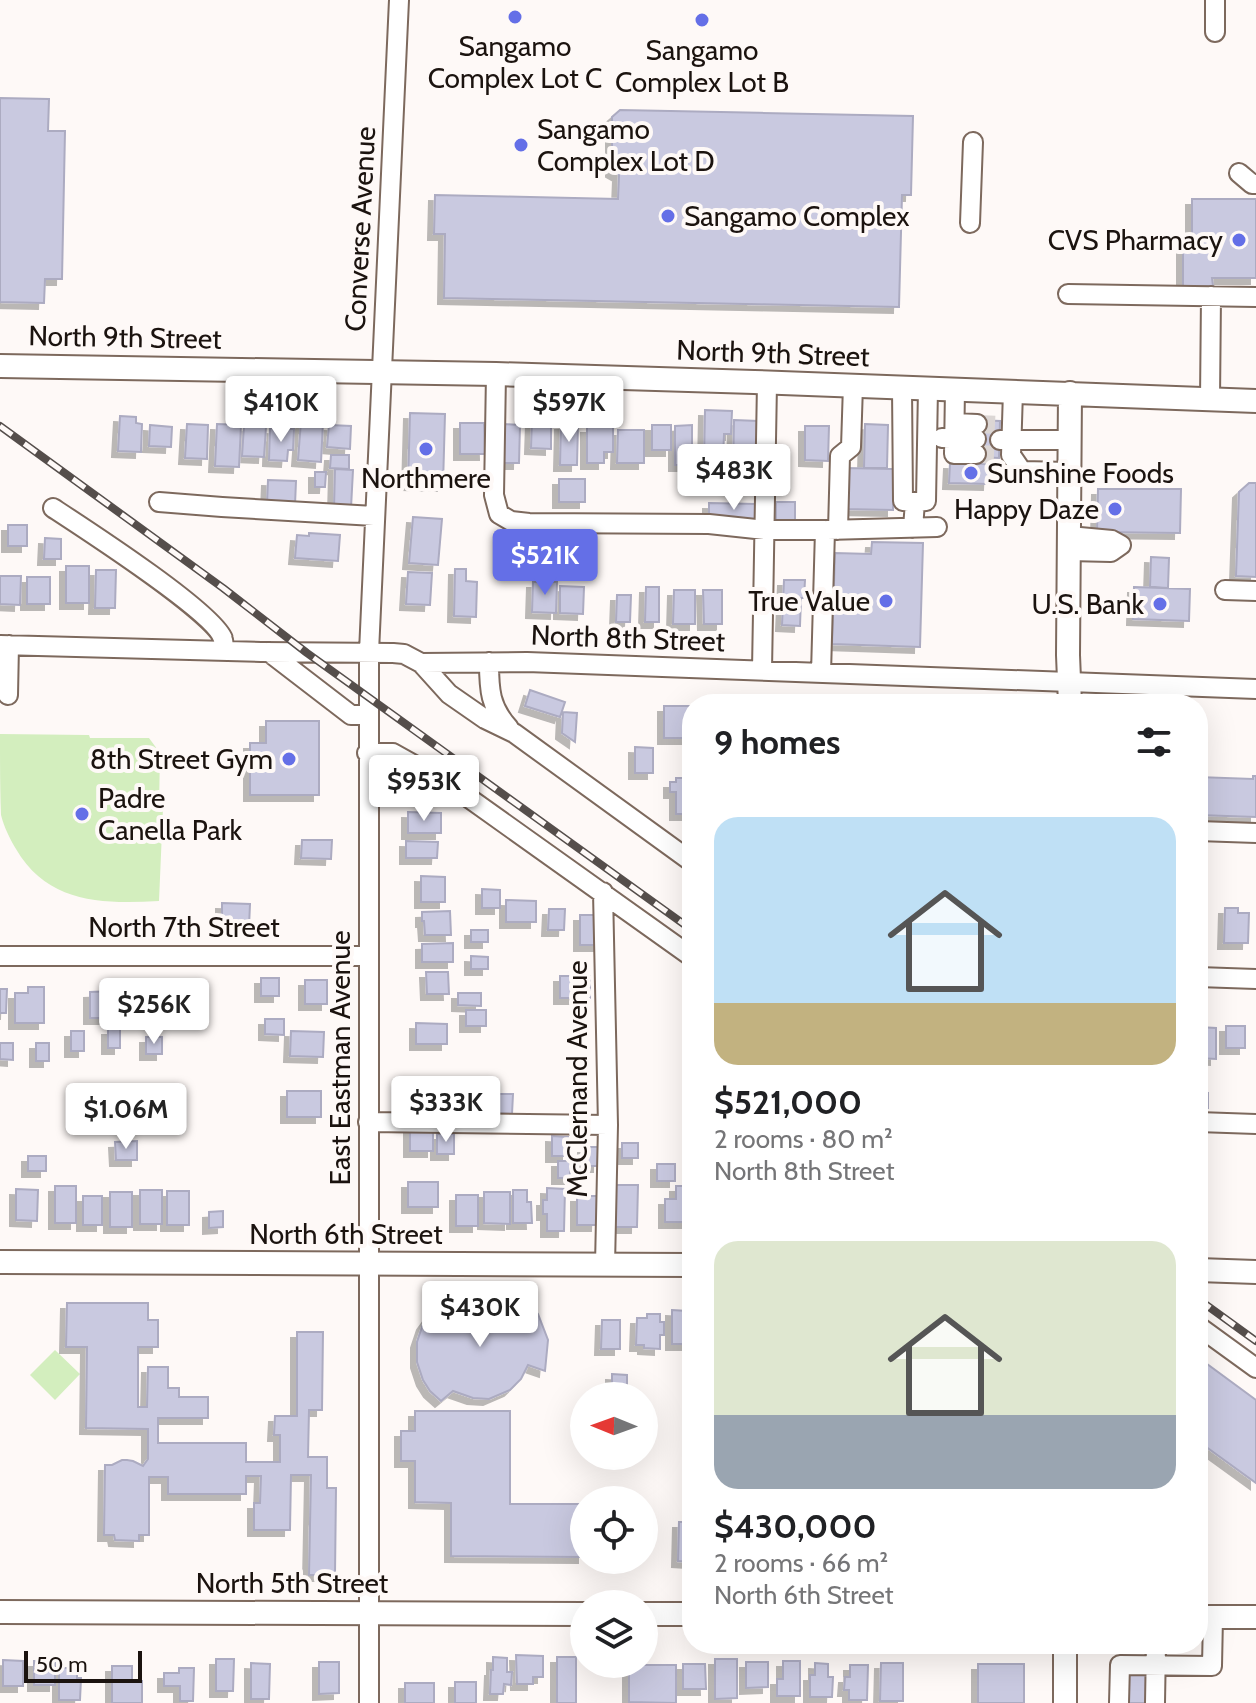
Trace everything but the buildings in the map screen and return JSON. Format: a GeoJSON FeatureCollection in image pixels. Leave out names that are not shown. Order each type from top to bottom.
{"type":"FeatureCollection","features":[{"type":"Feature","properties":{"kind":"main road","name":"North 9th Street"},"geometry":{"type":"LineString","coordinates":[[0,366],[496,374],[1256,401]]}},
{"type":"Feature","properties":{"kind":"main road"},"geometry":{"type":"LineString","coordinates":[[1070,393],[1070,693]]}},
{"type":"Feature","properties":{"kind":"main road","name":"North 6th Street"},"geometry":{"type":"LineString","coordinates":[[0,1262],[682,1265]]}},
{"type":"Feature","properties":{"kind":"main road"},"geometry":{"type":"LineString","coordinates":[[1208,1268],[1256,1272]]}},
{"type":"Feature","properties":{"kind":"main road","name":"North 5th Street"},"geometry":{"type":"LineString","coordinates":[[0,1612],[570,1614]]}},
{"type":"Feature","properties":{"kind":"main road"},"geometry":{"type":"LineString","coordinates":[[658,1614],[682,1614]]}},
{"type":"Feature","properties":{"kind":"main road"},"geometry":{"type":"LineString","coordinates":[[1208,1617],[1256,1617]]}},
{"type":"Feature","properties":{"kind":"main road"},"geometry":{"type":"LineString","coordinates":[[1065,1654],[1065,1703]]}},
{"type":"Feature","properties":{"kind":"street","name":"Converse Avenue"},"geometry":{"type":"LineString","coordinates":[[369,652],[399,0]]}},
{"type":"Feature","properties":{"kind":"street"},"geometry":{"type":"LineString","coordinates":[[1215,0],[1215,32]]}},
{"type":"Feature","properties":{"kind":"street"},"geometry":{"type":"LineString","coordinates":[[970,223],[973,142]]}},
{"type":"Feature","properties":{"kind":"street"},"geometry":{"type":"LineString","coordinates":[[1239,173],[1256,184]]}},
{"type":"Feature","properties":{"kind":"street"},"geometry":{"type":"LineString","coordinates":[[1068,294],[1256,297]]}},
{"type":"Feature","properties":{"kind":"street"},"geometry":{"type":"LineString","coordinates":[[1210,399],[1211,296]]}},
{"type":"Feature","properties":{"kind":"street"},"geometry":{"type":"LineString","coordinates":[[496,374],[494,495],[499,514],[511,521],[709,524],[765,530],[937,527]]}},
{"type":"Feature","properties":{"kind":"street"},"geometry":{"type":"LineString","coordinates":[[762,670],[767,383]]}},
{"type":"Feature","properties":{"kind":"street"},"geometry":{"type":"LineString","coordinates":[[821,673],[840,456],[851,447],[853,385]]}},
{"type":"Feature","properties":{"kind":"street"},"geometry":{"type":"LineString","coordinates":[[902,388],[903,501],[915,502],[926,501],[928,388]]}},
{"type":"Feature","properties":{"kind":"street"},"geometry":{"type":"LineString","coordinates":[[902,448],[927,443],[954,431],[976,439],[954,454],[954,431],[955,389]]}},
{"type":"Feature","properties":{"kind":"street"},"geometry":{"type":"LineString","coordinates":[[1013,391],[1006,440],[1022,471],[1070,472]]}},
{"type":"Feature","properties":{"kind":"street"},"geometry":{"type":"LineString","coordinates":[[1006,440],[1070,440]]}},
{"type":"Feature","properties":{"kind":"street"},"geometry":{"type":"LineString","coordinates":[[159,502],[374,516]]}},
{"type":"Feature","properties":{"kind":"street"},"geometry":{"type":"LineString","coordinates":[[913,528],[915,502]]}},
{"type":"Feature","properties":{"kind":"street"},"geometry":{"type":"LineString","coordinates":[[53,508],[193,606],[224,639],[224,651]]}},
{"type":"Feature","properties":{"kind":"street"},"geometry":{"type":"LineString","coordinates":[[1225,590],[1256,591]]}},
{"type":"Feature","properties":{"kind":"street"},"geometry":{"type":"LineString","coordinates":[[4,645],[8,695]]}},
{"type":"Feature","properties":{"kind":"street","name":"North 8th Street"},"geometry":{"type":"LineString","coordinates":[[4,645],[369,652],[404,654],[421,663],[762,670],[1070,693],[1256,689]]}},
{"type":"Feature","properties":{"kind":"street"},"geometry":{"type":"LineString","coordinates":[[269,652],[351,715],[368,715]]}},
{"type":"Feature","properties":{"kind":"street","name":"East Eastman Avenue"},"geometry":{"type":"LineString","coordinates":[[369,652],[369,1703]]}},
{"type":"Feature","properties":{"kind":"street"},"geometry":{"type":"LineString","coordinates":[[489,662],[489,687],[497,714],[514,733]]}},
{"type":"Feature","properties":{"kind":"street"},"geometry":{"type":"LineString","coordinates":[[421,663],[449,694],[485,719],[514,733],[682,855]]}},
{"type":"Feature","properties":{"kind":"street"},"geometry":{"type":"LineString","coordinates":[[367,753],[393,753],[452,786],[682,950]]}},
{"type":"Feature","properties":{"kind":"street"},"geometry":{"type":"LineString","coordinates":[[1208,831],[1256,833]]}},
{"type":"Feature","properties":{"kind":"street","name":"McClernand Avenue"},"geometry":{"type":"LineString","coordinates":[[603,892],[608,1125],[605,1265]]}},
{"type":"Feature","properties":{"kind":"street","name":"North 7th Street"},"geometry":{"type":"LineString","coordinates":[[0,956],[368,956]]}},
{"type":"Feature","properties":{"kind":"street"},"geometry":{"type":"LineString","coordinates":[[1208,977],[1256,979]]}},
{"type":"Feature","properties":{"kind":"street"},"geometry":{"type":"LineString","coordinates":[[368,1122],[608,1125]]}},
{"type":"Feature","properties":{"kind":"street"},"geometry":{"type":"LineString","coordinates":[[1208,1122],[1256,1124]]}},
{"type":"Feature","properties":{"kind":"street"},"geometry":{"type":"LineString","coordinates":[[1208,1333],[1256,1368]]}},
{"type":"Feature","properties":{"kind":"street"},"geometry":{"type":"LineString","coordinates":[[1137,1699],[1120,1665],[1212,1666],[1208,1633]]}},
{"type":"Feature","properties":{"kind":"street"},"geometry":{"type":"LineString","coordinates":[[1137,1699],[1155,1665],[1156,1654]]}},
{"type":"Feature","properties":{"kind":"green space","name":"Padre Canella Park"},"geometry":{"type":"Polygon","coordinates":[[[0,734],[149,738],[160,753],[159,808],[163,808],[159,901],[118,902],[78,897],[44,881],[29,867],[16,849],[1,815],[0,734]]]}},
{"type":"Feature","properties":{"kind":"green space"},"geometry":{"type":"Polygon","coordinates":[[[55,1350],[80,1374],[55,1400],[30,1375],[55,1350]]]}},
{"type":"Feature","properties":{"kind":"tunnel"},"geometry":{"type":"LineString","coordinates":[[977,424],[1000,425]]}},
{"type":"Feature","properties":{"kind":"tunnel"},"geometry":{"type":"LineString","coordinates":[[976,454],[999,455]]}},
{"type":"Feature","properties":{"kind":"railway"},"geometry":{"type":"LineString","coordinates":[[0,426],[307,653],[682,923]]}},
{"type":"Feature","properties":{"kind":"railway"},"geometry":{"type":"LineString","coordinates":[[1208,1306],[1256,1341]]}},
{"type":"Feature","properties":{"kind":"place","name":"Sangamo Complex Lot C"},"geometry":{"type":"Point","coordinates":[515,17]}},
{"type":"Feature","properties":{"kind":"place","name":"Sangamo Complex Lot B"},"geometry":{"type":"Point","coordinates":[702,20]}},
{"type":"Feature","properties":{"kind":"place","name":"Sangamo Complex Lot D"},"geometry":{"type":"Point","coordinates":[521,145]}},
{"type":"Feature","properties":{"kind":"place","name":"Sangamo Complex"},"geometry":{"type":"Point","coordinates":[668,216]}},
{"type":"Feature","properties":{"kind":"place","name":"CVS Pharmacy"},"geometry":{"type":"Point","coordinates":[1239,240]}},
{"type":"Feature","properties":{"kind":"place","name":"Northmere"},"geometry":{"type":"Point","coordinates":[426,449]}},
{"type":"Feature","properties":{"kind":"place","name":"Sunshine Foods"},"geometry":{"type":"Point","coordinates":[971,473]}},
{"type":"Feature","properties":{"kind":"place","name":"Happy Daze"},"geometry":{"type":"Point","coordinates":[1115,509]}},
{"type":"Feature","properties":{"kind":"place","name":"True Value"},"geometry":{"type":"Point","coordinates":[886,601]}},
{"type":"Feature","properties":{"kind":"place","name":"U.S. Bank"},"geometry":{"type":"Point","coordinates":[1160,604]}},
{"type":"Feature","properties":{"kind":"place","name":"8th Street Gym"},"geometry":{"type":"Point","coordinates":[289,759]}},
{"type":"Feature","properties":{"kind":"place","name":"Padre Canella Park"},"geometry":{"type":"Point","coordinates":[82,814]}}]}
